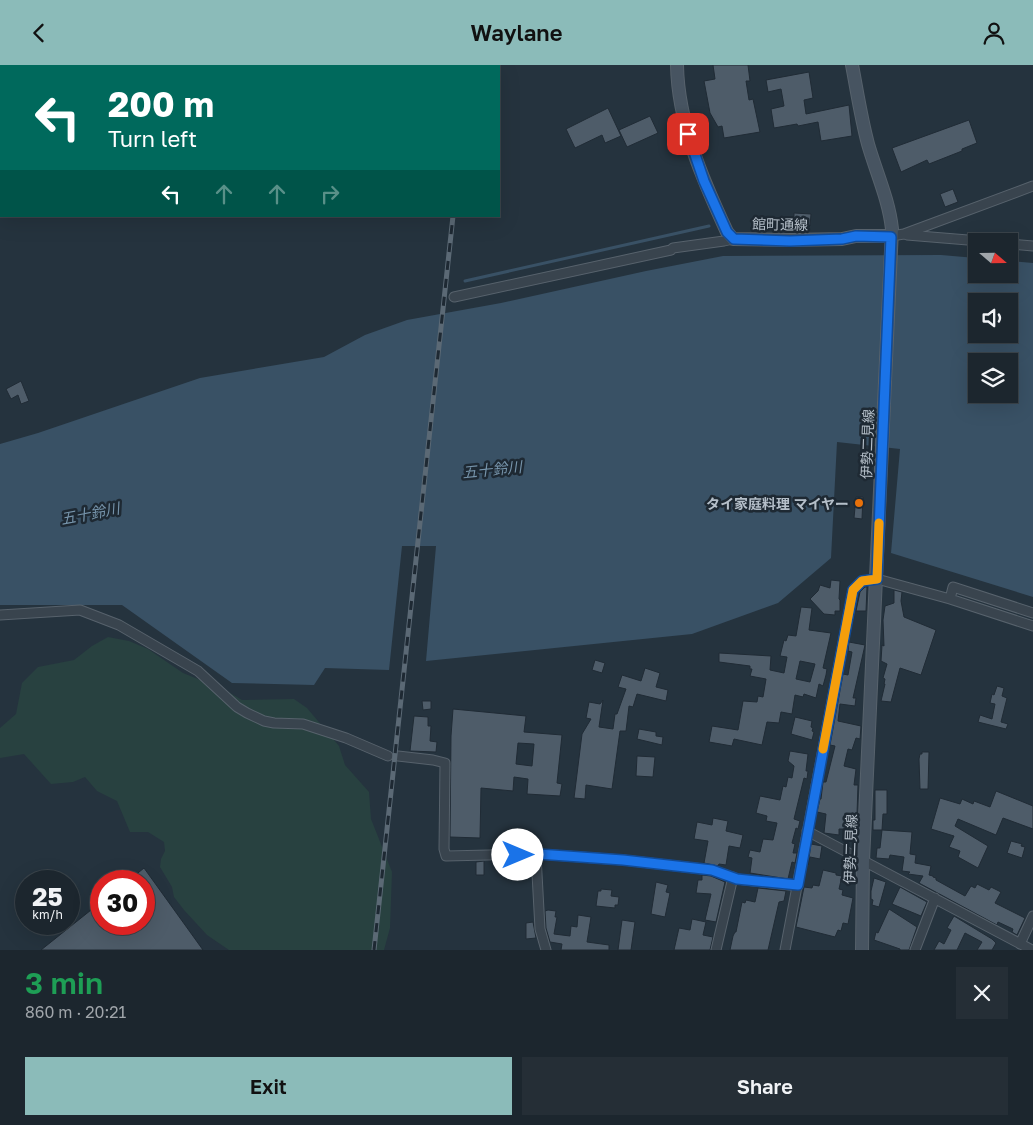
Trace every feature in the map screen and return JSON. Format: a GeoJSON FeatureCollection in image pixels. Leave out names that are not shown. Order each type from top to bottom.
{"type":"FeatureCollection","features":[{"type":"Feature","properties":{"kind":"main road","name":"館町通線"},"geometry":{"type":"LineString","coordinates":[[677,65],[677,88],[683,118],[704,181],[727,232],[734,239],[790,241],[842,239],[856,236],[895,240]]}},
{"type":"Feature","properties":{"kind":"main road","name":"伊勢二見線"},"geometry":{"type":"LineString","coordinates":[[852,65],[868,143],[891,218],[895,240],[882,465],[864,861],[865,949]]}},
{"type":"Feature","properties":{"kind":"street"},"geometry":{"type":"LineString","coordinates":[[895,240],[1033,185]]}},
{"type":"Feature","properties":{"kind":"street"},"geometry":{"type":"LineString","coordinates":[[454,297],[662,253],[673,248],[734,239]]}},
{"type":"Feature","properties":{"kind":"street"},"geometry":{"type":"LineString","coordinates":[[895,240],[968,241]]}},
{"type":"Feature","properties":{"kind":"street"},"geometry":{"type":"LineString","coordinates":[[1018,245],[1033,246]]}},
{"type":"Feature","properties":{"kind":"street"},"geometry":{"type":"LineString","coordinates":[[785,950],[853,590],[862,581],[877,579],[950,599],[1033,626]]}},
{"type":"Feature","properties":{"kind":"street"},"geometry":{"type":"LineString","coordinates":[[950,599],[953,587],[1033,613]]}},
{"type":"Feature","properties":{"kind":"street"},"geometry":{"type":"LineString","coordinates":[[0,615],[80,610],[119,625],[198,671],[236,707],[264,721],[303,724],[393,756],[444,763],[444,849],[446,856],[536,855],[623,860],[712,870],[733,877],[798,885]]}},
{"type":"Feature","properties":{"kind":"street"},"geometry":{"type":"LineString","coordinates":[[807,831],[1032,950]]}},
{"type":"Feature","properties":{"kind":"street"},"geometry":{"type":"LineString","coordinates":[[536,855],[540,929],[546,950]]}},
{"type":"Feature","properties":{"kind":"street"},"geometry":{"type":"LineString","coordinates":[[716,950],[733,877]]}},
{"type":"Feature","properties":{"kind":"street"},"geometry":{"type":"LineString","coordinates":[[915,950],[935,898]]}},
{"type":"Feature","properties":{"kind":"street"},"geometry":{"type":"LineString","coordinates":[[1020,943],[1033,915]]}},
{"type":"Feature","properties":{"kind":"green space"},"geometry":{"type":"Polygon","coordinates":[[[108,637],[129,641],[148,649],[183,673],[225,690],[242,700],[294,699],[307,708],[339,746],[345,765],[369,792],[371,819],[392,872],[390,928],[384,950],[229,950],[207,935],[174,897],[172,887],[160,867],[165,851],[164,842],[148,832],[130,832],[117,801],[97,791],[85,777],[73,782],[51,784],[24,754],[0,758],[0,728],[16,714],[22,683],[38,667],[74,660],[92,646],[108,637]]]}},
{"type":"Feature","properties":{"kind":"water","name":"五十鈴川"},"geometry":{"type":"Polygon","coordinates":[[[941,255],[968,257],[968,283],[1018,283],[1018,262],[1033,263],[1033,597],[891,553],[900,449],[837,442],[831,558],[778,603],[692,634],[426,661],[436,546],[402,546],[389,670],[325,668],[314,685],[232,683],[122,605],[0,605],[0,444],[200,378],[324,357],[365,335],[407,320],[501,303],[723,256],[941,255]]]}},
{"type":"Feature","properties":{"kind":"building"},"geometry":{"type":"Polygon","coordinates":[[[713,65],[748,65],[750,81],[746,81],[749,100],[753,99],[760,132],[724,138],[722,126],[718,127],[710,113],[704,81],[715,79],[713,65]]]}},
{"type":"Feature","properties":{"kind":"building"},"geometry":{"type":"Polygon","coordinates":[[[809,72],[813,98],[804,100],[806,114],[849,105],[852,136],[821,141],[818,122],[774,128],[771,109],[784,106],[781,89],[768,92],[766,80],[809,72]]]}},
{"type":"Feature","properties":{"kind":"building"},"geometry":{"type":"Polygon","coordinates":[[[608,108],[621,136],[605,143],[602,135],[575,148],[566,129],[608,108]]]}},
{"type":"Feature","properties":{"kind":"building"},"geometry":{"type":"Polygon","coordinates":[[[650,116],[658,133],[627,147],[619,130],[650,116]]]}},
{"type":"Feature","properties":{"kind":"building"},"geometry":{"type":"Polygon","coordinates":[[[969,120],[977,143],[929,164],[927,160],[901,172],[892,148],[969,120]]]}},
{"type":"Feature","properties":{"kind":"building"},"geometry":{"type":"Polygon","coordinates":[[[953,189],[958,202],[945,207],[940,194],[953,189]]]}},
{"type":"Feature","properties":{"kind":"building"},"geometry":{"type":"Polygon","coordinates":[[[794,213],[811,214],[810,226],[794,225],[794,213]]]}},
{"type":"Feature","properties":{"kind":"building"},"geometry":{"type":"Polygon","coordinates":[[[21,381],[29,401],[21,404],[18,395],[11,399],[6,389],[21,381]]]}},
{"type":"Feature","properties":{"kind":"building","name":"タイ家庭料理 マイヤー"},"geometry":{"type":"Polygon","coordinates":[[[856,497],[863,497],[862,519],[854,518],[856,497]]]}},
{"type":"Feature","properties":{"kind":"building"},"geometry":{"type":"Polygon","coordinates":[[[831,580],[840,581],[840,611],[835,611],[835,615],[824,614],[810,599],[818,591],[820,585],[830,588],[831,580]]]}},
{"type":"Feature","properties":{"kind":"building"},"geometry":{"type":"Polygon","coordinates":[[[867,587],[866,611],[856,611],[860,592],[867,587]]]}},
{"type":"Feature","properties":{"kind":"building"},"geometry":{"type":"Polygon","coordinates":[[[894,590],[902,592],[901,601],[904,617],[936,630],[921,675],[900,668],[891,702],[881,701],[885,684],[885,679],[883,678],[887,664],[881,661],[882,645],[884,646],[883,620],[885,606],[894,603],[894,590]]]}},
{"type":"Feature","properties":{"kind":"building"},"geometry":{"type":"Polygon","coordinates":[[[801,607],[812,608],[809,630],[831,633],[823,668],[827,669],[826,675],[823,686],[819,684],[816,698],[804,694],[803,697],[795,695],[792,714],[781,712],[779,723],[767,722],[762,745],[734,739],[732,746],[709,742],[712,726],[738,730],[743,701],[757,702],[758,696],[763,697],[766,679],[750,676],[752,669],[750,669],[750,666],[719,662],[719,653],[771,656],[770,670],[784,673],[787,657],[780,656],[784,640],[786,641],[788,635],[796,636],[801,607]],[[800,661],[796,679],[810,682],[815,664],[800,661]]]}},
{"type":"Feature","properties":{"kind":"building"},"geometry":{"type":"Polygon","coordinates":[[[849,642],[865,645],[853,698],[856,698],[855,706],[840,704],[838,721],[861,726],[860,739],[856,738],[852,750],[848,749],[844,766],[856,769],[854,785],[858,785],[857,814],[855,814],[854,829],[839,829],[839,835],[824,833],[826,814],[817,812],[823,782],[826,782],[835,746],[830,745],[843,674],[848,675],[852,652],[848,651],[849,642]]]}},
{"type":"Feature","properties":{"kind":"building"},"geometry":{"type":"Polygon","coordinates":[[[595,660],[605,663],[602,673],[592,670],[595,660]]]}},
{"type":"Feature","properties":{"kind":"building"},"geometry":{"type":"Polygon","coordinates":[[[645,668],[660,673],[656,687],[668,690],[666,701],[637,694],[633,707],[629,706],[626,731],[620,731],[612,789],[586,785],[585,799],[574,798],[582,734],[591,719],[586,718],[589,702],[600,704],[603,700],[599,727],[613,729],[615,714],[617,714],[626,689],[618,687],[622,675],[641,681],[645,668]]]}},
{"type":"Feature","properties":{"kind":"building"},"geometry":{"type":"Polygon","coordinates":[[[997,686],[1004,688],[1002,696],[1007,698],[1001,722],[1008,724],[1006,729],[978,722],[980,715],[992,719],[995,704],[990,703],[992,694],[994,695],[997,686]]]}},
{"type":"Feature","properties":{"kind":"building"},"geometry":{"type":"Polygon","coordinates":[[[422,701],[431,701],[431,709],[423,710],[422,701]]]}},
{"type":"Feature","properties":{"kind":"building"},"geometry":{"type":"Polygon","coordinates":[[[453,709],[526,716],[524,732],[562,735],[557,783],[562,784],[560,796],[527,794],[528,779],[514,777],[513,791],[481,788],[480,838],[450,837],[453,709]],[[518,743],[516,764],[532,766],[534,744],[518,743]]]}},
{"type":"Feature","properties":{"kind":"building"},"geometry":{"type":"Polygon","coordinates":[[[414,716],[428,717],[428,726],[431,726],[430,741],[437,742],[436,752],[410,751],[414,716]]]}},
{"type":"Feature","properties":{"kind":"building"},"geometry":{"type":"Polygon","coordinates":[[[795,717],[812,721],[811,727],[814,732],[812,740],[791,734],[795,717]]]}},
{"type":"Feature","properties":{"kind":"building"},"geometry":{"type":"Polygon","coordinates":[[[639,729],[656,732],[656,736],[663,737],[662,745],[637,739],[639,729]]]}},
{"type":"Feature","properties":{"kind":"building"},"geometry":{"type":"Polygon","coordinates":[[[790,751],[808,754],[807,779],[804,778],[794,819],[800,821],[792,843],[795,844],[793,853],[797,853],[795,863],[792,862],[788,879],[750,873],[752,858],[748,857],[750,850],[760,852],[763,839],[773,840],[777,823],[766,821],[767,816],[756,813],[760,796],[780,800],[783,786],[786,787],[788,777],[792,778],[794,766],[788,761],[790,751]]]}},
{"type":"Feature","properties":{"kind":"building"},"geometry":{"type":"Polygon","coordinates":[[[922,752],[929,752],[928,789],[920,789],[919,759],[922,752]]]}},
{"type":"Feature","properties":{"kind":"building"},"geometry":{"type":"Polygon","coordinates":[[[637,756],[655,757],[653,777],[636,776],[637,756]]]}},
{"type":"Feature","properties":{"kind":"building"},"geometry":{"type":"Polygon","coordinates":[[[875,790],[887,790],[887,814],[883,814],[882,830],[873,830],[875,790]]]}},
{"type":"Feature","properties":{"kind":"building"},"geometry":{"type":"Polygon","coordinates":[[[996,791],[1033,806],[1033,829],[1003,818],[996,835],[958,819],[955,826],[988,846],[978,868],[958,857],[960,851],[949,847],[954,836],[931,829],[940,798],[960,804],[962,799],[973,804],[974,801],[990,807],[996,791]]]}},
{"type":"Feature","properties":{"kind":"building"},"geometry":{"type":"Polygon","coordinates":[[[713,818],[728,821],[726,831],[743,835],[740,848],[729,846],[726,865],[719,864],[718,866],[704,863],[708,841],[694,839],[697,822],[712,825],[713,818]]]}},
{"type":"Feature","properties":{"kind":"building"},"geometry":{"type":"Polygon","coordinates":[[[882,830],[912,832],[910,854],[916,855],[915,863],[931,866],[929,875],[965,896],[971,886],[975,888],[977,884],[989,890],[991,887],[1001,892],[995,903],[1025,918],[1017,935],[1012,932],[1013,929],[998,922],[997,925],[919,883],[923,876],[908,874],[910,872],[902,871],[904,857],[890,855],[889,859],[876,858],[877,848],[880,848],[882,830]]]}},
{"type":"Feature","properties":{"kind":"building"},"geometry":{"type":"Polygon","coordinates":[[[1011,841],[1022,844],[1021,846],[1025,847],[1022,858],[1007,853],[1011,841]]]}},
{"type":"Feature","properties":{"kind":"building"},"geometry":{"type":"Polygon","coordinates":[[[811,844],[822,846],[820,859],[810,857],[808,865],[811,844]]]}},
{"type":"Feature","properties":{"kind":"building"},"geometry":{"type":"Polygon","coordinates":[[[530,860],[531,873],[520,873],[520,867],[516,867],[516,861],[530,860]]]}},
{"type":"Feature","properties":{"kind":"building"},"geometry":{"type":"Polygon","coordinates":[[[484,861],[484,875],[476,875],[476,862],[484,861]]]}},
{"type":"Feature","properties":{"kind":"building"},"geometry":{"type":"Polygon","coordinates":[[[823,870],[842,876],[839,889],[843,890],[842,895],[853,898],[848,924],[843,923],[841,931],[838,930],[835,937],[796,927],[804,887],[812,888],[813,885],[819,886],[823,870]]]}},
{"type":"Feature","properties":{"kind":"building"},"geometry":{"type":"Polygon","coordinates":[[[702,875],[711,876],[725,882],[716,922],[705,920],[711,894],[696,893],[698,880],[702,880],[702,875]]]}},
{"type":"Feature","properties":{"kind":"building"},"geometry":{"type":"Polygon","coordinates":[[[874,878],[886,882],[879,907],[872,905],[871,891],[874,878]]]}},
{"type":"Feature","properties":{"kind":"building"},"geometry":{"type":"Polygon","coordinates":[[[656,882],[668,885],[666,892],[670,893],[665,917],[651,914],[656,882]]]}},
{"type":"Feature","properties":{"kind":"building"},"geometry":{"type":"Polygon","coordinates":[[[155,883],[203,950],[41,950],[60,935],[80,935],[80,919],[90,911],[90,935],[155,935],[155,883]]]}},
{"type":"Feature","properties":{"kind":"building"},"geometry":{"type":"Polygon","coordinates":[[[900,887],[927,902],[921,916],[892,904],[900,887]]]}},
{"type":"Feature","properties":{"kind":"building"},"geometry":{"type":"Polygon","coordinates":[[[758,888],[786,891],[784,901],[779,902],[768,950],[730,950],[742,902],[745,903],[746,900],[755,902],[758,888]]]}},
{"type":"Feature","properties":{"kind":"building"},"geometry":{"type":"Polygon","coordinates":[[[601,889],[612,890],[611,896],[619,897],[618,905],[615,905],[615,908],[596,906],[598,891],[601,891],[601,889]]]}},
{"type":"Feature","properties":{"kind":"building"},"geometry":{"type":"Polygon","coordinates":[[[889,909],[917,927],[909,950],[900,950],[874,940],[876,932],[878,933],[889,909]]]}},
{"type":"Feature","properties":{"kind":"building"},"geometry":{"type":"Polygon","coordinates":[[[545,911],[556,911],[555,917],[557,917],[554,934],[570,936],[571,926],[577,927],[578,915],[591,917],[587,942],[609,945],[609,950],[561,950],[562,944],[550,942],[546,928],[545,911]]]}},
{"type":"Feature","properties":{"kind":"building"},"geometry":{"type":"Polygon","coordinates":[[[954,916],[992,939],[996,943],[992,950],[977,950],[982,942],[965,933],[957,950],[934,950],[939,941],[944,944],[951,930],[947,928],[954,916]]]}},
{"type":"Feature","properties":{"kind":"building"},"geometry":{"type":"Polygon","coordinates":[[[692,919],[706,922],[703,935],[713,937],[710,950],[674,950],[679,928],[690,930],[692,919]]]}},
{"type":"Feature","properties":{"kind":"building"},"geometry":{"type":"Polygon","coordinates":[[[622,920],[635,922],[631,950],[618,950],[622,920]]]}},
{"type":"Feature","properties":{"kind":"building"},"geometry":{"type":"Polygon","coordinates":[[[533,922],[536,938],[526,939],[526,923],[533,922]]]}},
{"type":"Feature","properties":{"kind":"waterway"},"geometry":{"type":"LineString","coordinates":[[465,281],[709,226]]}},
{"type":"Feature","properties":{"kind":"railway"},"geometry":{"type":"LineString","coordinates":[[374,950],[453,217]]}},
{"type":"Feature","properties":{"kind":"slow traffic"},"geometry":{"type":"LineString","coordinates":[[823,749],[853,590],[862,581],[877,579],[879,523]]}},
{"type":"Feature","properties":{"kind":"place","name":"タイ家庭料理 マイヤー"},"geometry":{"type":"Point","coordinates":[859,503]}},
{"type":"Feature","properties":{"kind":"route"},"geometry":{"type":"LineString","coordinates":[[518,855],[538,854],[623,860],[712,870],[737,879],[798,885],[853,590],[862,581],[877,579],[891,237],[856,236],[842,239],[790,241],[734,239],[727,232],[704,181],[688,134]]}}]}
